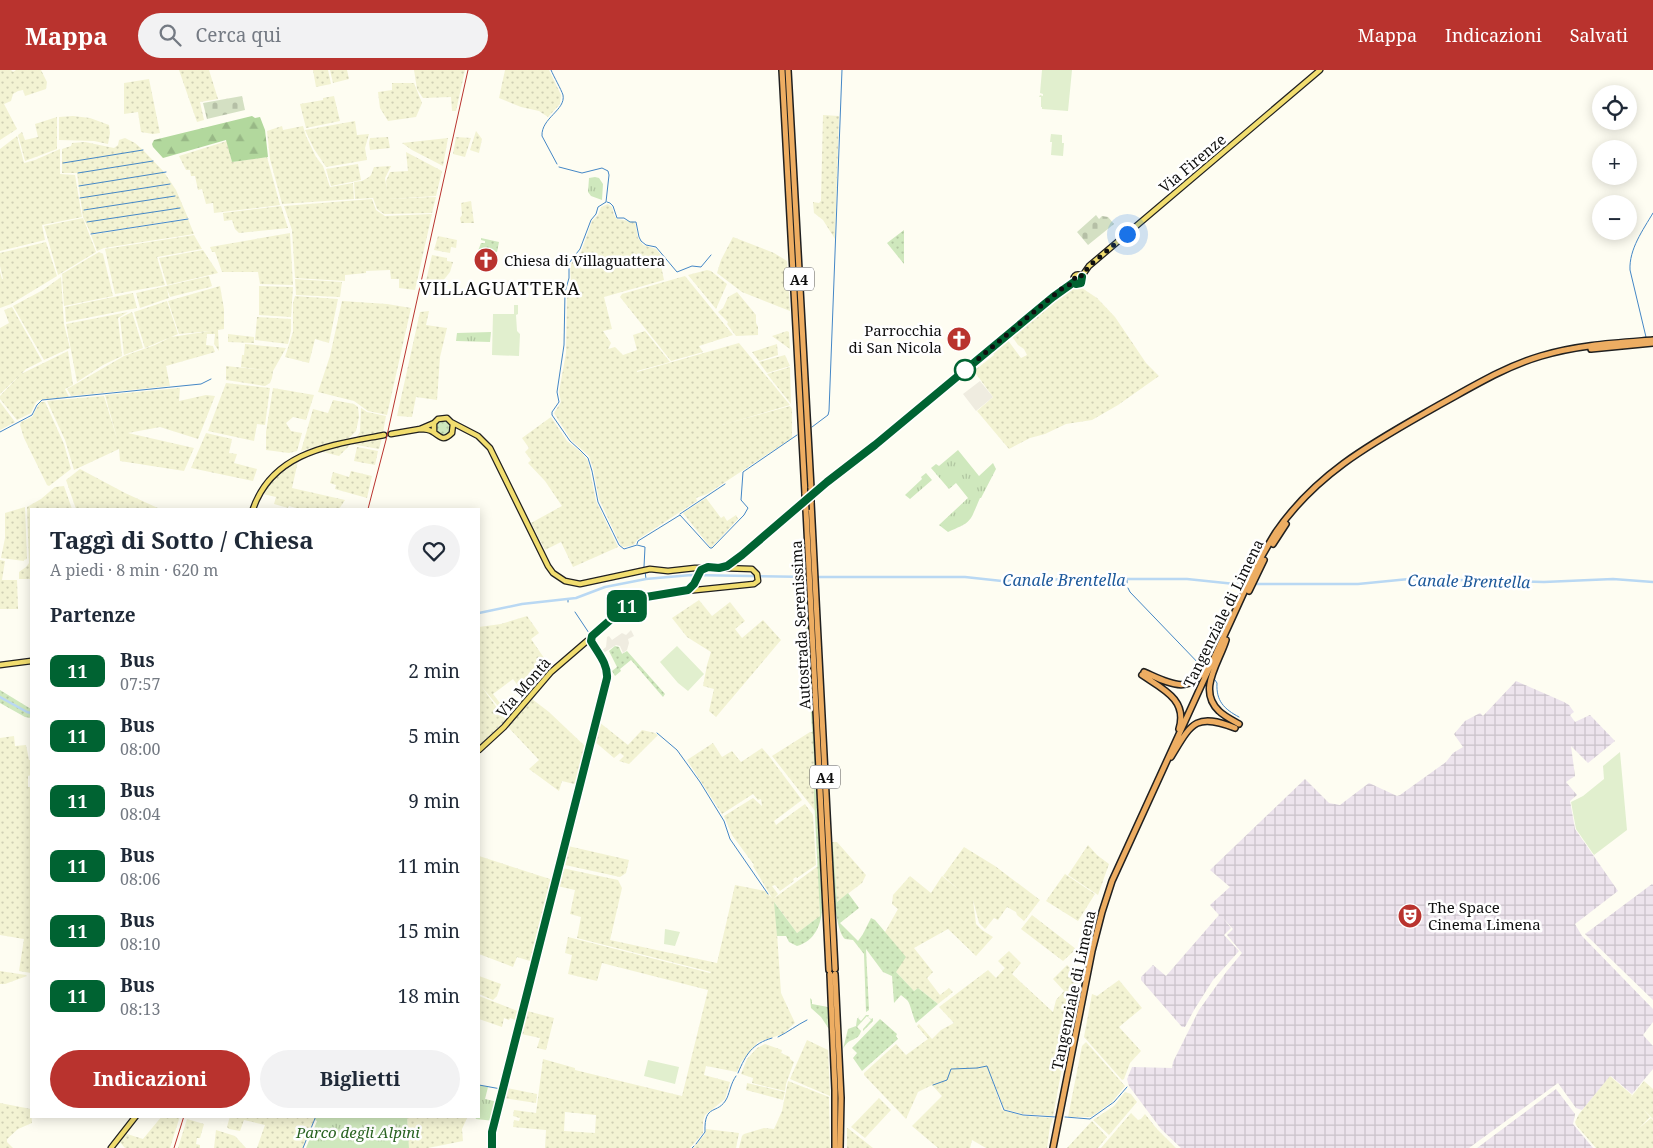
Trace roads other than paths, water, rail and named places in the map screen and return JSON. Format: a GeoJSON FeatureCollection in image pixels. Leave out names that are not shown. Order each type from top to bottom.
{"type":"FeatureCollection","features":[{"type":"Feature","properties":{"kind":"highway","name":"Autostrada Serenissima"},"geometry":{"type":"LineString","coordinates":[[782,70],[808,498],[815,569],[813,585]]}},
{"type":"Feature","properties":{"kind":"highway","name":"Autostrada Serenissima"},"geometry":{"type":"LineString","coordinates":[[788,70],[811,488],[806,510],[809,566],[813,585],[832,972],[835,1148]]}},
{"type":"Feature","properties":{"kind":"highway","name":"Tangenziale di Limena"},"geometry":{"type":"LineString","coordinates":[[1055,1148],[1095,938],[1106,899],[1224,639],[1276,533],[1326,476],[1359,452],[1493,376],[1522,363],[1562,351],[1599,344],[1653,342]]}},
{"type":"Feature","properties":{"kind":"highway"},"geometry":{"type":"LineString","coordinates":[[1166,762],[1180,726],[1180,709],[1176,700],[1143,674],[1179,686],[1194,682],[1205,670],[1224,639]]}},
{"type":"Feature","properties":{"kind":"highway"},"geometry":{"type":"LineString","coordinates":[[1171,757],[1187,730],[1194,725],[1210,720],[1237,726],[1213,704],[1209,691],[1212,674],[1224,639]]}},
{"type":"Feature","properties":{"kind":"highway","name":"Tangenziale di Limena"},"geometry":{"type":"LineString","coordinates":[[1122,862],[1166,762],[1195,703]]}},
{"type":"Feature","properties":{"kind":"highway","name":"Autostrada Serenissima"},"geometry":{"type":"LineString","coordinates":[[832,972],[840,1074],[840,1148]]}},
{"type":"Feature","properties":{"kind":"main road","name":"Via Firenze"},"geometry":{"type":"LineString","coordinates":[[808,498],[1060,290],[1074,282],[1075,276],[1082,276],[1089,266],[1320,70]]}},
{"type":"Feature","properties":{"kind":"main road"},"geometry":{"type":"LineString","coordinates":[[390,434],[420,429],[434,424],[441,418],[447,418],[478,436],[490,448],[548,566],[558,577],[572,584],[580,584],[648,569],[668,571],[708,567],[738,570],[752,569],[758,577],[754,584],[680,592]]}},
{"type":"Feature","properties":{"kind":"main road"},"geometry":{"type":"LineString","coordinates":[[451,422],[453,427],[452,433]]}},
{"type":"Feature","properties":{"kind":"main road"},"geometry":{"type":"LineString","coordinates":[[434,424],[434,432]]}},
{"type":"Feature","properties":{"kind":"main road"},"geometry":{"type":"LineString","coordinates":[[420,429],[434,432],[442,438],[448,437],[459,429],[466,429]]}},
{"type":"Feature","properties":{"kind":"main road"},"geometry":{"type":"LineString","coordinates":[[254,508],[261,490],[268,480],[288,463],[329,447],[384,435]]}},
{"type":"Feature","properties":{"kind":"main road"},"geometry":{"type":"LineString","coordinates":[[719,568],[727,566],[735,560],[808,498]]}},
{"type":"Feature","properties":{"kind":"main road"},"geometry":{"type":"LineString","coordinates":[[735,560],[733,566],[738,570]]}},
{"type":"Feature","properties":{"kind":"main road","name":"Via Montà"},"geometry":{"type":"LineString","coordinates":[[480,749],[504,728],[551,672],[612,617],[630,604],[652,596],[688,590],[701,570],[708,567]]}},
{"type":"Feature","properties":{"kind":"main road"},"geometry":{"type":"LineString","coordinates":[[688,569],[696,570],[698,586],[709,588]]}},
{"type":"Feature","properties":{"kind":"main road"},"geometry":{"type":"LineString","coordinates":[[0,665],[30,661]]}},
{"type":"Feature","properties":{"kind":"main road"},"geometry":{"type":"LineString","coordinates":[[111,1148],[134,1118]]}},
{"type":"Feature","properties":{"kind":"waterway"},"geometry":{"type":"LineString","coordinates":[[551,70],[562,92],[563,100],[545,124],[542,136],[557,164]]}},
{"type":"Feature","properties":{"kind":"waterway"},"geometry":{"type":"LineString","coordinates":[[812,427],[828,415],[829,411],[842,70]]}},
{"type":"Feature","properties":{"kind":"waterway"},"geometry":{"type":"LineString","coordinates":[[63,163],[143,150]]}},
{"type":"Feature","properties":{"kind":"waterway"},"geometry":{"type":"LineString","coordinates":[[78,173],[153,161]]}},
{"type":"Feature","properties":{"kind":"waterway"},"geometry":{"type":"LineString","coordinates":[[559,167],[582,173],[602,168],[608,171],[609,175],[606,202],[598,207],[580,249],[569,263],[569,278],[565,292],[564,345],[557,392],[559,402],[552,415],[570,441],[588,458],[598,502],[619,545],[624,549],[637,545],[645,547],[644,567]]}},
{"type":"Feature","properties":{"kind":"waterway"},"geometry":{"type":"LineString","coordinates":[[79,186],[166,172]]}},
{"type":"Feature","properties":{"kind":"waterway"},"geometry":{"type":"LineString","coordinates":[[80,198],[170,184]]}},
{"type":"Feature","properties":{"kind":"waterway"},"geometry":{"type":"LineString","coordinates":[[84,210],[175,196]]}},
{"type":"Feature","properties":{"kind":"waterway"},"geometry":{"type":"LineString","coordinates":[[607,202],[613,206],[617,218],[636,222],[641,241],[646,245],[656,247],[677,272],[692,266],[701,267],[711,255]]}},
{"type":"Feature","properties":{"kind":"waterway"},"geometry":{"type":"LineString","coordinates":[[87,222],[180,208]]}},
{"type":"Feature","properties":{"kind":"waterway"},"geometry":{"type":"LineString","coordinates":[[1646,337],[1630,270],[1630,262],[1637,240],[1653,213]]}},
{"type":"Feature","properties":{"kind":"waterway"},"geometry":{"type":"LineString","coordinates":[[91,234],[188,219]]}},
{"type":"Feature","properties":{"kind":"waterway"},"geometry":{"type":"LineString","coordinates":[[0,432],[32,415],[42,400],[201,384],[211,379]]}},
{"type":"Feature","properties":{"kind":"waterway"},"geometry":{"type":"LineString","coordinates":[[637,544],[638,541],[680,515],[712,548],[744,515],[748,508],[741,500],[743,472],[797,435]]}},
{"type":"Feature","properties":{"kind":"waterway"},"geometry":{"type":"LineString","coordinates":[[680,514],[725,484]]}},
{"type":"Feature","properties":{"kind":"waterway"},"geometry":{"type":"LineString","coordinates":[[645,571],[646,579]]}},
{"type":"Feature","properties":{"kind":"waterway","name":"Canale Brentella"},"geometry":{"type":"LineString","coordinates":[[480,613],[522,604],[576,598],[605,587],[646,579],[691,575],[810,577]]}},
{"type":"Feature","properties":{"kind":"waterway","name":"Canale Brentella"},"geometry":{"type":"LineString","coordinates":[[816,577],[965,577],[1002,581],[1187,579],[1247,584]]}},
{"type":"Feature","properties":{"kind":"waterway","name":"Canale Brentella"},"geometry":{"type":"LineString","coordinates":[[1252,584],[1358,584],[1409,579],[1544,582],[1613,579],[1653,582]]}},
{"type":"Feature","properties":{"kind":"waterway"},"geometry":{"type":"LineString","coordinates":[[1128,588],[1203,668]]}},
{"type":"Feature","properties":{"kind":"waterway"},"geometry":{"type":"LineString","coordinates":[[575,612],[589,633]]}},
{"type":"Feature","properties":{"kind":"waterway"},"geometry":{"type":"LineString","coordinates":[[1215,680],[1222,704],[1239,717]]}},
{"type":"Feature","properties":{"kind":"waterway","name":"Canale Brentella"},"geometry":{"type":"LineString","coordinates":[[0,697],[30,713]]}},
{"type":"Feature","properties":{"kind":"waterway"},"geometry":{"type":"LineString","coordinates":[[657,733],[677,750],[700,782],[724,821],[730,839],[768,894]]}},
{"type":"Feature","properties":{"kind":"waterway"},"geometry":{"type":"LineString","coordinates":[[778,1037],[807,1020]]}},
{"type":"Feature","properties":{"kind":"waterway"},"geometry":{"type":"LineString","coordinates":[[738,1073],[751,1051],[759,1043],[772,1038]]}},
{"type":"Feature","properties":{"kind":"waterway"},"geometry":{"type":"LineString","coordinates":[[933,1085],[947,1080],[951,1069],[987,1066],[1004,1110],[1023,1115],[1056,1117]]}},
{"type":"Feature","properties":{"kind":"waterway"},"geometry":{"type":"LineString","coordinates":[[696,1144],[705,1132],[705,1123],[709,1113],[720,1107],[727,1098],[736,1076]]}},
{"type":"Feature","properties":{"kind":"waterway"},"geometry":{"type":"LineString","coordinates":[[480,1085],[501,1089]]}},
{"type":"Feature","properties":{"kind":"waterway"},"geometry":{"type":"LineString","coordinates":[[1065,1117],[1090,1119],[1114,1102],[1127,1087]]}},
{"type":"Feature","properties":{"kind":"waterway"},"geometry":{"type":"LineString","coordinates":[[303,1148],[315,1118]]}},
{"type":"Feature","properties":{"kind":"railway"},"geometry":{"type":"LineString","coordinates":[[368,508],[386,440],[468,70]]}},
{"type":"Feature","properties":{"kind":"railway"},"geometry":{"type":"LineString","coordinates":[[174,1148],[183,1118]]}},
{"type":"Feature","properties":{"kind":"place","name":"Chiesa di Villaguattera"},"geometry":{"type":"Point","coordinates":[486,260]}},
{"type":"Feature","properties":{"kind":"place","name":"Parrocchia di San Nicola"},"geometry":{"type":"Point","coordinates":[959,339]}},
{"type":"Feature","properties":{"kind":"place","name":"The Space Cinema Limena"},"geometry":{"type":"Point","coordinates":[1410,916]}},
{"type":"Feature","properties":{"kind":"district","name":"VILLAGUATTERA"},"geometry":{"type":"Point","coordinates":[500,288]}},
{"type":"Feature","properties":{"kind":"park label","name":"Parco degli Alpini"},"geometry":{"type":"Point","coordinates":[358,1132]}}]}
